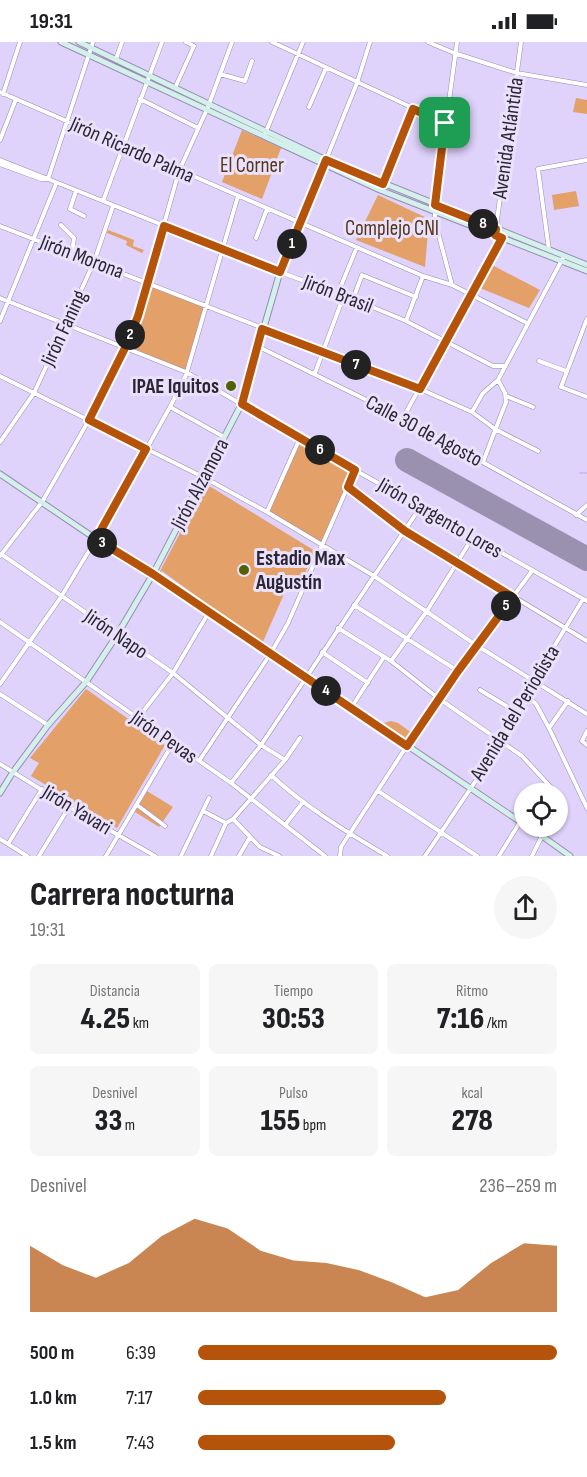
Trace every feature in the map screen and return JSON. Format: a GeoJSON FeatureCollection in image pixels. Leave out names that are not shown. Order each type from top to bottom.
{"type":"FeatureCollection","features":[{"type":"Feature","properties":{"kind":"street"},"geometry":{"type":"LineString","coordinates":[[2,93],[20,42]]}},
{"type":"Feature","properties":{"kind":"street"},"geometry":{"type":"LineString","coordinates":[[61,42],[146,82],[207,107],[380,190],[435,208]]}},
{"type":"Feature","properties":{"kind":"street"},"geometry":{"type":"LineString","coordinates":[[79,42],[92,45],[207,107]]}},
{"type":"Feature","properties":{"kind":"street"},"geometry":{"type":"LineString","coordinates":[[116,59],[122,42]]}},
{"type":"Feature","properties":{"kind":"street"},"geometry":{"type":"LineString","coordinates":[[103,201],[162,42]]}},
{"type":"Feature","properties":{"kind":"street"},"geometry":{"type":"LineString","coordinates":[[175,88],[194,46],[186,42]]}},
{"type":"Feature","properties":{"kind":"street"},"geometry":{"type":"LineString","coordinates":[[0,554],[42,501],[89,420],[125,348],[138,316],[179,171],[232,42]]}},
{"type":"Feature","properties":{"kind":"street"},"geometry":{"type":"LineString","coordinates":[[272,42],[445,123]]}},
{"type":"Feature","properties":{"kind":"street"},"geometry":{"type":"LineString","coordinates":[[265,134],[303,42]]}},
{"type":"Feature","properties":{"kind":"street","name":"Jirón Alzamora"},"geometry":{"type":"LineString","coordinates":[[0,793],[48,725],[86,682],[117,635],[153,574],[242,404],[280,272],[357,83],[370,42]]}},
{"type":"Feature","properties":{"kind":"street"},"geometry":{"type":"LineString","coordinates":[[428,42],[454,53],[517,73],[587,85]]}},
{"type":"Feature","properties":{"kind":"street"},"geometry":{"type":"LineString","coordinates":[[452,285],[435,221],[435,208],[457,42]]}},
{"type":"Feature","properties":{"kind":"street","name":"Avenida Atlántida"},"geometry":{"type":"LineString","coordinates":[[495,232],[521,42]]}},
{"type":"Feature","properties":{"kind":"street"},"geometry":{"type":"LineString","coordinates":[[48,179],[92,45]]}},
{"type":"Feature","properties":{"kind":"street"},"geometry":{"type":"LineString","coordinates":[[220,74],[245,81],[252,61]]}},
{"type":"Feature","properties":{"kind":"street"},"geometry":{"type":"LineString","coordinates":[[309,108],[326,68]]}},
{"type":"Feature","properties":{"kind":"street","name":"Jirón Ricardo Palma"},"geometry":{"type":"LineString","coordinates":[[2,93],[357,248],[423,276],[452,285],[527,323]]}},
{"type":"Feature","properties":{"kind":"street"},"geometry":{"type":"LineString","coordinates":[[0,140],[16,99]]}},
{"type":"Feature","properties":{"kind":"street"},"geometry":{"type":"LineString","coordinates":[[140,99],[198,128]]}},
{"type":"Feature","properties":{"kind":"street"},"geometry":{"type":"LineString","coordinates":[[383,184],[413,109]]}},
{"type":"Feature","properties":{"kind":"street"},"geometry":{"type":"LineString","coordinates":[[549,250],[538,169],[587,160]]}},
{"type":"Feature","properties":{"kind":"street","name":"Jirón Brasil"},"geometry":{"type":"LineString","coordinates":[[0,162],[344,295],[406,321],[498,367]]}},
{"type":"Feature","properties":{"kind":"street"},"geometry":{"type":"LineString","coordinates":[[325,162],[495,232],[587,265]]}},
{"type":"Feature","properties":{"kind":"street"},"geometry":{"type":"LineString","coordinates":[[0,321],[56,184]]}},
{"type":"Feature","properties":{"kind":"street"},"geometry":{"type":"LineString","coordinates":[[76,191],[70,209],[84,216]]}},
{"type":"Feature","properties":{"kind":"street"},"geometry":{"type":"LineString","coordinates":[[0,684],[61,597],[170,407],[186,372],[238,196]]}},
{"type":"Feature","properties":{"kind":"street","name":"Jirón Faning"},"geometry":{"type":"LineString","coordinates":[[0,442],[34,393],[94,262],[113,206]]}},
{"type":"Feature","properties":{"kind":"street"},"geometry":{"type":"LineString","coordinates":[[256,238],[267,209]]}},
{"type":"Feature","properties":{"kind":"street"},"geometry":{"type":"LineString","coordinates":[[62,225],[74,238],[72,253]]}},
{"type":"Feature","properties":{"kind":"street","name":"Jirón Morona"},"geometry":{"type":"LineString","coordinates":[[0,226],[420,389],[472,412],[495,429],[538,451]]}},
{"type":"Feature","properties":{"kind":"street"},"geometry":{"type":"LineString","coordinates":[[503,235],[549,250],[587,271]]}},
{"type":"Feature","properties":{"kind":"street"},"geometry":{"type":"LineString","coordinates":[[403,418],[503,235]]}},
{"type":"Feature","properties":{"kind":"street"},"geometry":{"type":"LineString","coordinates":[[338,293],[357,248]]}},
{"type":"Feature","properties":{"kind":"street"},"geometry":{"type":"LineString","coordinates":[[472,412],[483,393],[499,378],[563,258]]}},
{"type":"Feature","properties":{"kind":"street"},"geometry":{"type":"LineString","coordinates":[[353,299],[362,275],[416,297]]}},
{"type":"Feature","properties":{"kind":"street"},"geometry":{"type":"LineString","coordinates":[[406,321],[423,276]]}},
{"type":"Feature","properties":{"kind":"street"},"geometry":{"type":"LineString","coordinates":[[315,373],[344,295]]}},
{"type":"Feature","properties":{"kind":"street","name":"Jirón Sargento Lores"},"geometry":{"type":"LineString","coordinates":[[0,298],[186,372],[585,600]]}},
{"type":"Feature","properties":{"kind":"street"},"geometry":{"type":"LineString","coordinates":[[587,319],[561,387],[587,397]]}},
{"type":"Feature","properties":{"kind":"street","name":"Calle 30 de Agosto"},"geometry":{"type":"LineString","coordinates":[[259,347],[403,418],[587,520]]}},
{"type":"Feature","properties":{"kind":"street"},"geometry":{"type":"LineString","coordinates":[[539,361],[566,371]]}},
{"type":"Feature","properties":{"kind":"street"},"geometry":{"type":"LineString","coordinates":[[483,462],[506,402],[498,367],[505,366]]}},
{"type":"Feature","properties":{"kind":"street"},"geometry":{"type":"LineString","coordinates":[[0,376],[203,477],[267,512],[374,576],[476,645],[587,714]]}},
{"type":"Feature","properties":{"kind":"street"},"geometry":{"type":"LineString","coordinates":[[506,396],[533,407]]}},
{"type":"Feature","properties":{"kind":"street"},"geometry":{"type":"LineString","coordinates":[[170,407],[224,437]]}},
{"type":"Feature","properties":{"kind":"street"},"geometry":{"type":"LineString","coordinates":[[267,512],[300,438]]}},
{"type":"Feature","properties":{"kind":"street"},"geometry":{"type":"LineString","coordinates":[[199,761],[271,653],[288,623],[355,470]]}},
{"type":"Feature","properties":{"kind":"street"},"geometry":{"type":"LineString","coordinates":[[0,474],[96,539],[153,574],[514,817]]}},
{"type":"Feature","properties":{"kind":"street"},"geometry":{"type":"LineString","coordinates":[[348,487],[405,531],[587,642]]}},
{"type":"Feature","properties":{"kind":"street"},"geometry":{"type":"LineString","coordinates":[[576,515],[587,505]]}},
{"type":"Feature","properties":{"kind":"street"},"geometry":{"type":"LineString","coordinates":[[231,783],[261,745],[421,506]]}},
{"type":"Feature","properties":{"kind":"street"},"geometry":{"type":"LineString","coordinates":[[391,661],[427,611],[473,537]]}},
{"type":"Feature","properties":{"kind":"street","name":"Jirón Napo"},"geometry":{"type":"LineString","coordinates":[[0,554],[173,673],[261,745],[285,760]]}},
{"type":"Feature","properties":{"kind":"street"},"geometry":{"type":"LineString","coordinates":[[340,856],[341,847],[438,698],[532,571]]}},
{"type":"Feature","properties":{"kind":"street","name":"Avenida del Periodista"},"geometry":{"type":"LineString","coordinates":[[425,856],[502,742],[533,681],[585,600]]}},
{"type":"Feature","properties":{"kind":"street"},"geometry":{"type":"LineString","coordinates":[[354,605],[458,671]]}},
{"type":"Feature","properties":{"kind":"street"},"geometry":{"type":"LineString","coordinates":[[138,718],[173,673],[209,612]]}},
{"type":"Feature","properties":{"kind":"street","name":"Jirón Pevas"},"geometry":{"type":"LineString","coordinates":[[0,622],[231,783],[325,856]]}},
{"type":"Feature","properties":{"kind":"street"},"geometry":{"type":"LineString","coordinates":[[338,628],[391,661],[438,698],[527,760],[547,783]]}},
{"type":"Feature","properties":{"kind":"street"},"geometry":{"type":"LineString","coordinates":[[322,652],[368,683]]}},
{"type":"Feature","properties":{"kind":"street"},"geometry":{"type":"LineString","coordinates":[[351,708],[384,657]]}},
{"type":"Feature","properties":{"kind":"street"},"geometry":{"type":"LineString","coordinates":[[480,690],[518,713]]}},
{"type":"Feature","properties":{"kind":"street"},"geometry":{"type":"LineString","coordinates":[[0,694],[48,725]]}},
{"type":"Feature","properties":{"kind":"street"},"geometry":{"type":"LineString","coordinates":[[526,695],[536,704],[549,728],[587,808]]}},
{"type":"Feature","properties":{"kind":"street"},"geometry":{"type":"LineString","coordinates":[[549,728],[568,701]]}},
{"type":"Feature","properties":{"kind":"street"},"geometry":{"type":"LineString","coordinates":[[587,731],[582,741],[587,745]]}},
{"type":"Feature","properties":{"kind":"street"},"geometry":{"type":"LineString","coordinates":[[211,856],[226,823],[233,819],[285,760],[300,738]]}},
{"type":"Feature","properties":{"kind":"street"},"geometry":{"type":"LineString","coordinates":[[106,856],[173,743]]}},
{"type":"Feature","properties":{"kind":"street","name":"Jirón Yavari"},"geometry":{"type":"LineString","coordinates":[[0,764],[155,856]]}},
{"type":"Feature","properties":{"kind":"street"},"geometry":{"type":"LineString","coordinates":[[271,775],[303,802],[387,856]]}},
{"type":"Feature","properties":{"kind":"street"},"geometry":{"type":"LineString","coordinates":[[8,844],[42,789]]}},
{"type":"Feature","properties":{"kind":"street"},"geometry":{"type":"LineString","coordinates":[[378,791],[477,856]]}},
{"type":"Feature","properties":{"kind":"street"},"geometry":{"type":"LineString","coordinates":[[181,856],[209,798]]}},
{"type":"Feature","properties":{"kind":"street"},"geometry":{"type":"LineString","coordinates":[[285,825],[303,802]]}},
{"type":"Feature","properties":{"kind":"street"},"geometry":{"type":"LineString","coordinates":[[137,805],[165,826]]}},
{"type":"Feature","properties":{"kind":"street"},"geometry":{"type":"LineString","coordinates":[[39,856],[69,807]]}},
{"type":"Feature","properties":{"kind":"street"},"geometry":{"type":"LineString","coordinates":[[203,811],[226,823]]}},
{"type":"Feature","properties":{"kind":"street"},"geometry":{"type":"LineString","coordinates":[[233,819],[260,847],[279,856]]}},
{"type":"Feature","properties":{"kind":"street"},"geometry":{"type":"LineString","coordinates":[[239,856],[250,837]]}},
{"type":"Feature","properties":{"kind":"street"},"geometry":{"type":"LineString","coordinates":[[499,856],[514,837]]}},
{"type":"Feature","properties":{"kind":"street"},"geometry":{"type":"LineString","coordinates":[[532,856],[542,837]]}},
{"type":"Feature","properties":{"kind":"street"},"geometry":{"type":"LineString","coordinates":[[543,837],[570,856]]}},
{"type":"Feature","properties":{"kind":"street"},"geometry":{"type":"LineString","coordinates":[[0,839],[27,856]]}},
{"type":"Feature","properties":{"kind":"green space"},"geometry":{"type":"Polygon","coordinates":[[[576,98],[587,100],[587,114],[573,112],[576,98]]]}},
{"type":"Feature","properties":{"kind":"green space","name":"El Corner"},"geometry":{"type":"Polygon","coordinates":[[[242,130],[281,148],[262,199],[222,182],[242,130]]]}},
{"type":"Feature","properties":{"kind":"green space"},"geometry":{"type":"Polygon","coordinates":[[[576,191],[579,206],[554,210],[552,195],[576,191]]]}},
{"type":"Feature","properties":{"kind":"green space","name":"Complejo CNI"},"geometry":{"type":"Polygon","coordinates":[[[378,195],[429,219],[425,267],[356,240],[378,195]]]}},
{"type":"Feature","properties":{"kind":"green space"},"geometry":{"type":"Polygon","coordinates":[[[108,230],[134,240],[133,246],[144,250],[142,253],[126,245],[127,241],[107,233],[108,230]]]}},
{"type":"Feature","properties":{"kind":"green space"},"geometry":{"type":"Polygon","coordinates":[[[492,265],[540,290],[529,308],[480,288],[492,265]]]}},
{"type":"Feature","properties":{"kind":"green space"},"geometry":{"type":"Polygon","coordinates":[[[147,282],[207,306],[186,372],[128,349],[147,282]]]}},
{"type":"Feature","properties":{"kind":"green space"},"geometry":{"type":"Polygon","coordinates":[[[300,438],[355,470],[322,546],[267,512],[300,438]]]}},
{"type":"Feature","properties":{"kind":"green space"},"geometry":{"type":"Polygon","coordinates":[[[206,484],[315,551],[298,589],[288,585],[262,644],[162,571],[159,573],[206,484]]]}},
{"type":"Feature","properties":{"kind":"green space"},"geometry":{"type":"Polygon","coordinates":[[[86,689],[165,745],[117,828],[31,776],[39,763],[30,758],[86,689]]]}},
{"type":"Feature","properties":{"kind":"green space"},"geometry":{"type":"Polygon","coordinates":[[[391,721],[412,733],[407,741],[381,726],[391,721]]]}},
{"type":"Feature","properties":{"kind":"green space"},"geometry":{"type":"Polygon","coordinates":[[[147,791],[173,807],[159,827],[135,812],[147,791]]]}},
{"type":"Feature","properties":{"kind":"waterway"},"geometry":{"type":"LineString","coordinates":[[580,473],[587,473]]}},
{"type":"Feature","properties":{"kind":"runway"},"geometry":{"type":"LineString","coordinates":[[407,460],[587,559]]}},
{"type":"Feature","properties":{"kind":"place","name":"IPAE Iquitos"},"geometry":{"type":"Point","coordinates":[231,386]}},
{"type":"Feature","properties":{"kind":"place","name":"Estadio Max Augustín"},"geometry":{"type":"Point","coordinates":[244,570]}},
{"type":"Feature","properties":{"kind":"route"},"geometry":{"type":"LineString","coordinates":[[413,109],[445,123],[435,205],[496,229],[495,235],[502,238],[420,389],[262,329],[242,404],[355,470],[348,487],[405,531],[513,597],[438,698],[407,746],[153,574],[96,539],[146,449],[89,420],[125,348],[138,316],[164,226],[280,272],[326,160],[383,184],[413,109]]}}]}
